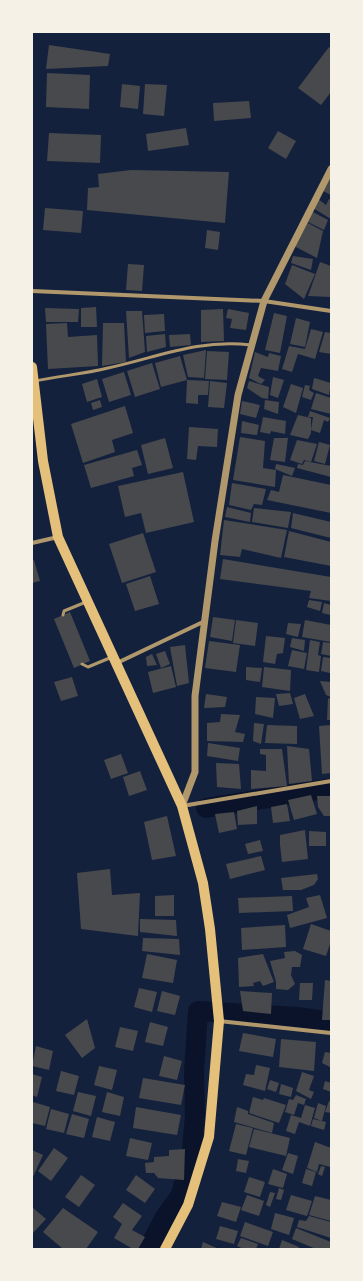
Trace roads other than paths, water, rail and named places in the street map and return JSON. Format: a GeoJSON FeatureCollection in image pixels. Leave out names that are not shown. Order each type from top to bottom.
{"type":"FeatureCollection","features":[{"type":"Feature","properties":{"kind":"main road"},"geometry":{"type":"LineString","coordinates":[[32,367],[42,462],[58,537],[89,601],[182,806],[203,883],[210,929],[219,1021],[209,1137],[188,1205],[165,1249]]}},
{"type":"Feature","properties":{"kind":"street"},"geometry":{"type":"LineString","coordinates":[[182,806],[195,772],[195,696],[215,541],[238,395],[264,301],[331,169]]}},
{"type":"Feature","properties":{"kind":"street"},"geometry":{"type":"LineString","coordinates":[[32,291],[264,301],[331,311]]}},
{"type":"Feature","properties":{"kind":"street"},"geometry":{"type":"LineString","coordinates":[[32,543],[58,537]]}},
{"type":"Feature","properties":{"kind":"street"},"geometry":{"type":"LineString","coordinates":[[115,660],[205,621]]}},
{"type":"Feature","properties":{"kind":"street"},"geometry":{"type":"LineString","coordinates":[[182,806],[331,781]]}},
{"type":"Feature","properties":{"kind":"street"},"geometry":{"type":"LineString","coordinates":[[219,1021],[331,1033]]}},
{"type":"Feature","properties":{"kind":"lane"},"geometry":{"type":"LineString","coordinates":[[34,382],[107,368],[200,344],[230,343],[252,345]]}},
{"type":"Feature","properties":{"kind":"lane"},"geometry":{"type":"LineString","coordinates":[[63,615],[64,611],[89,601]]}},
{"type":"Feature","properties":{"kind":"lane"},"geometry":{"type":"LineString","coordinates":[[82,664],[88,667],[115,660]]}},
{"type":"Feature","properties":{"kind":"waterway"},"geometry":{"type":"LineString","coordinates":[[206,808],[331,788]]}},
{"type":"Feature","properties":{"kind":"waterway"},"geometry":{"type":"LineString","coordinates":[[148,1249],[165,1217],[181,1195],[192,1150],[195,1115],[194,1072],[198,1011],[298,1017],[331,1022]]}}]}
